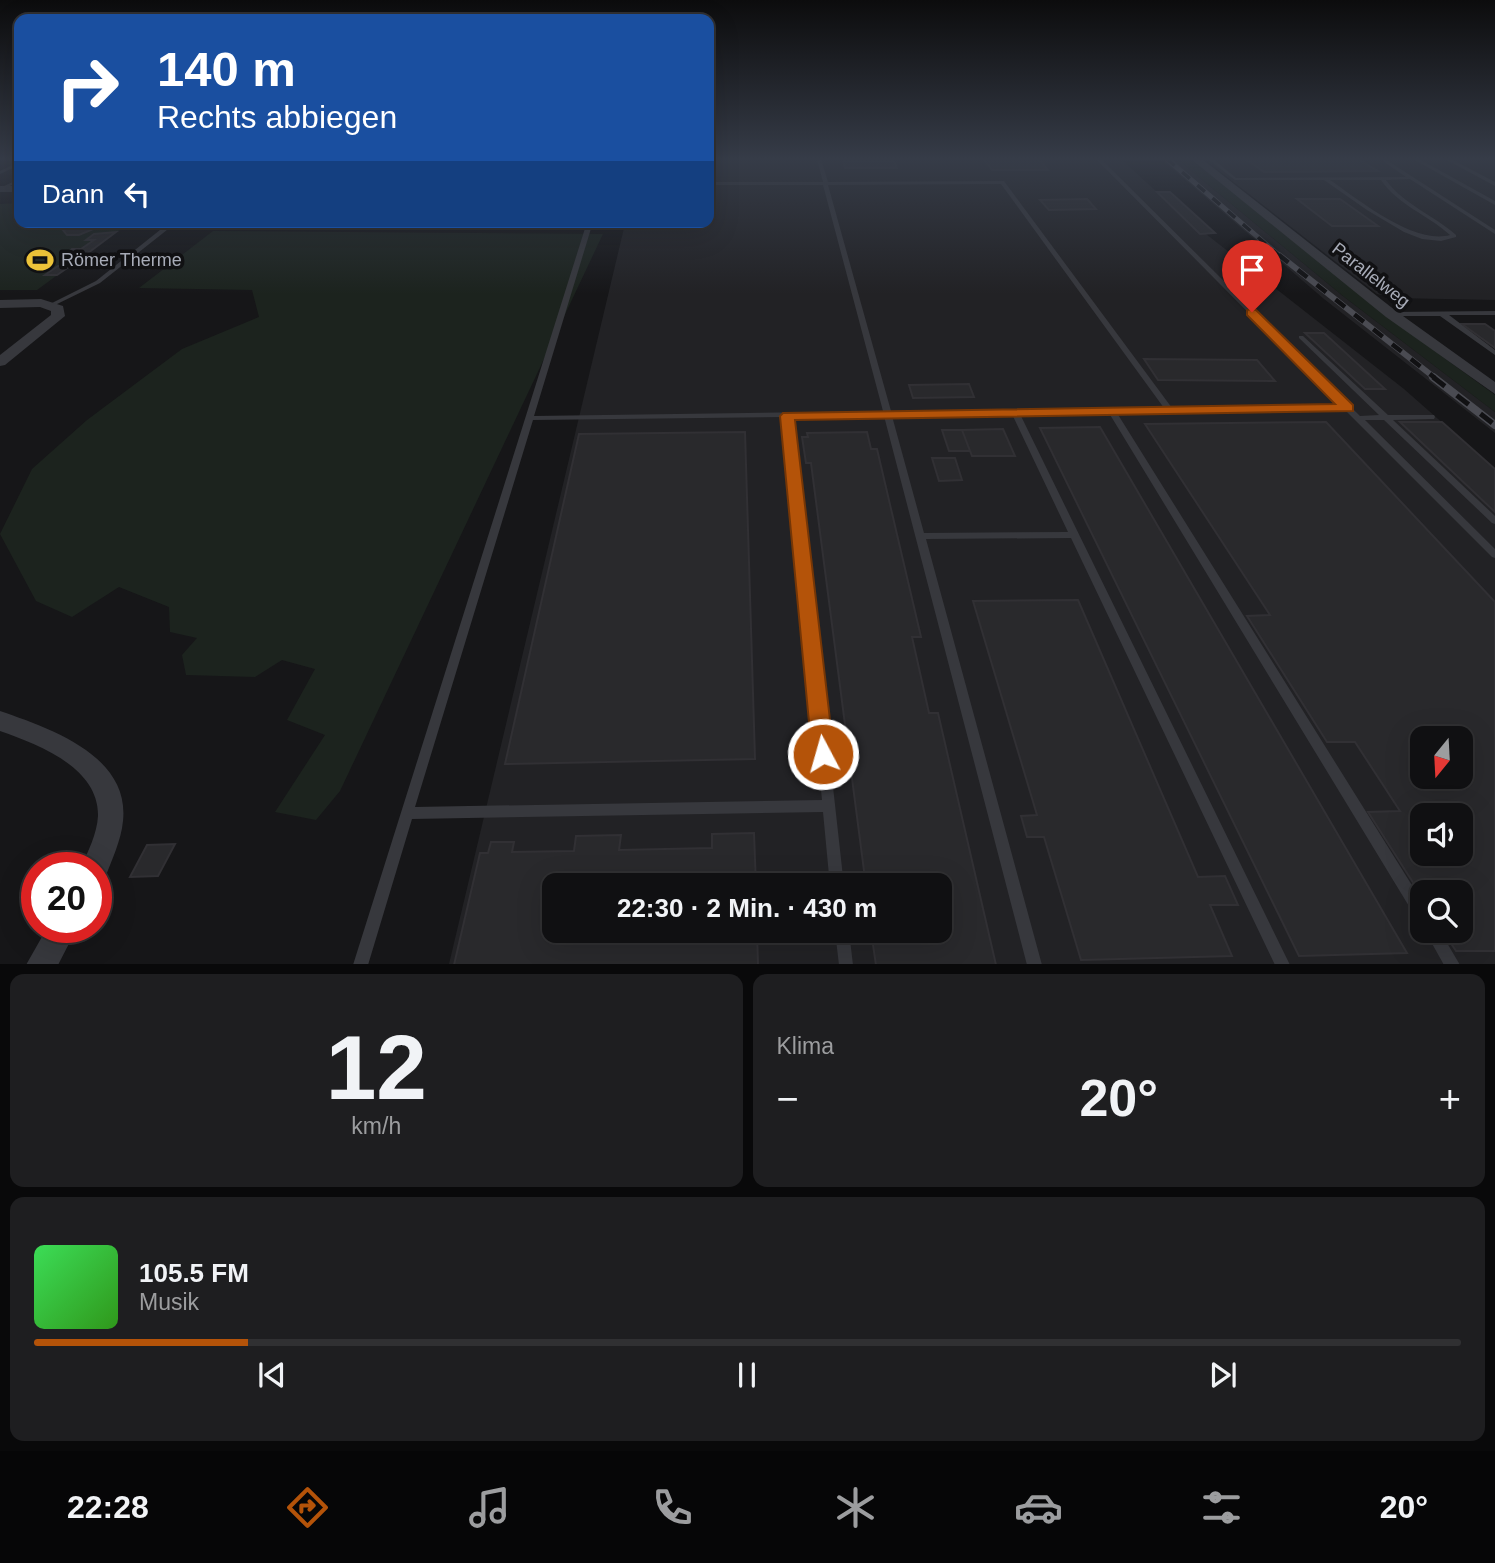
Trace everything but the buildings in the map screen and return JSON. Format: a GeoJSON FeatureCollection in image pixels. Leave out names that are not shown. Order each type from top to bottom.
{"type":"FeatureCollection","features":[{"type":"Feature","properties":{"kind":"street","name":"Parallelweg"},"geometry":{"type":"LineString","coordinates":[[1253,204],[1391,314],[1495,389]]}},
{"type":"Feature","properties":{"kind":"street"},"geometry":{"type":"LineString","coordinates":[[0,304],[51,305],[58,309],[58,316],[0,362]]}},
{"type":"Feature","properties":{"kind":"street"},"geometry":{"type":"LineString","coordinates":[[0,720],[65,747],[100,779],[110,806],[106,841],[102,852]]}},
{"type":"Feature","properties":{"kind":"street"},"geometry":{"type":"LineString","coordinates":[[41,964],[54,943]]}},
{"type":"Feature","properties":{"kind":"lane"},"geometry":{"type":"LineString","coordinates":[[831,204],[890,414],[1035,964]]}},
{"type":"Feature","properties":{"kind":"lane"},"geometry":{"type":"LineString","coordinates":[[1018,204],[1170,410]]}},
{"type":"Feature","properties":{"kind":"lane"},"geometry":{"type":"LineString","coordinates":[[1143,204],[1495,552]]}},
{"type":"Feature","properties":{"kind":"lane"},"geometry":{"type":"LineString","coordinates":[[1364,204],[1412,235],[1437,240],[1454,236],[1406,204]]}},
{"type":"Feature","properties":{"kind":"lane"},"geometry":{"type":"LineString","coordinates":[[1451,204],[1495,232]]}},
{"type":"Feature","properties":{"kind":"lane"},"geometry":{"type":"LineString","coordinates":[[51,305],[98,282],[166,228]]}},
{"type":"Feature","properties":{"kind":"lane"},"geometry":{"type":"LineString","coordinates":[[360,964],[588,228]]}},
{"type":"Feature","properties":{"kind":"lane"},"geometry":{"type":"LineString","coordinates":[[1441,313],[1495,353]]}},
{"type":"Feature","properties":{"kind":"lane"},"geometry":{"type":"LineString","coordinates":[[1391,314],[1495,313]]}},
{"type":"Feature","properties":{"kind":"lane"},"geometry":{"type":"LineString","coordinates":[[1301,337],[1495,521]]}},
{"type":"Feature","properties":{"kind":"lane"},"geometry":{"type":"LineString","coordinates":[[530,418],[1348,408]]}},
{"type":"Feature","properties":{"kind":"lane"},"geometry":{"type":"LineString","coordinates":[[1112,411],[1410,895]]}},
{"type":"Feature","properties":{"kind":"lane"},"geometry":{"type":"LineString","coordinates":[[1015,413],[1283,964]]}},
{"type":"Feature","properties":{"kind":"lane"},"geometry":{"type":"LineString","coordinates":[[788,416],[836,873]]}},
{"type":"Feature","properties":{"kind":"lane"},"geometry":{"type":"LineString","coordinates":[[1357,418],[1431,417]]}},
{"type":"Feature","properties":{"kind":"lane"},"geometry":{"type":"LineString","coordinates":[[922,536],[1073,535]]}},
{"type":"Feature","properties":{"kind":"lane"},"geometry":{"type":"LineString","coordinates":[[1483,542],[1495,542]]}},
{"type":"Feature","properties":{"kind":"lane"},"geometry":{"type":"LineString","coordinates":[[408,813],[829,806]]}},
{"type":"Feature","properties":{"kind":"lane"},"geometry":{"type":"LineString","coordinates":[[843,943],[846,964]]}},
{"type":"Feature","properties":{"kind":"lane"},"geometry":{"type":"LineString","coordinates":[[1440,943],[1453,964]]}},
{"type":"Feature","properties":{"kind":"shaded area","name":"Römer Therme"},"geometry":{"type":"Polygon","coordinates":[[[0,204],[14,204],[14,228],[122,228],[37,290],[0,290],[0,204]]]}},
{"type":"Feature","properties":{"kind":"shaded area"},"geometry":{"type":"Polygon","coordinates":[[[714,204],[1170,204],[1404,389],[1495,469],[1495,964],[449,964],[624,228],[714,228],[714,204]]]}},
{"type":"Feature","properties":{"kind":"shaded area"},"geometry":{"type":"Polygon","coordinates":[[[1213,204],[1232,204],[1343,296],[1495,412],[1495,433],[1324,299],[1213,204]]]}},
{"type":"Feature","properties":{"kind":"shaded area"},"geometry":{"type":"Polygon","coordinates":[[[1232,204],[1247,204],[1384,314],[1495,395],[1495,412],[1343,296],[1232,204]]]}},
{"type":"Feature","properties":{"kind":"shaded area"},"geometry":{"type":"Polygon","coordinates":[[[1262,204],[1495,204],[1495,300],[1394,298],[1377,294],[1262,204]]]}},
{"type":"Feature","properties":{"kind":"shaded area"},"geometry":{"type":"Polygon","coordinates":[[[219,228],[624,228],[217,230],[219,228]]]}},
{"type":"Feature","properties":{"kind":"shaded area"},"geometry":{"type":"Polygon","coordinates":[[[213,231],[603,234],[340,791],[316,820],[275,812],[325,735],[287,720],[315,669],[282,660],[255,677],[186,675],[182,655],[197,638],[170,632],[169,607],[119,587],[72,617],[36,601],[0,534],[32,469],[87,420],[182,349],[259,317],[252,290],[139,288],[213,231]]]}},
{"type":"Feature","properties":{"kind":"railway"},"geometry":{"type":"LineString","coordinates":[[1219,204],[1281,257]]}},
{"type":"Feature","properties":{"kind":"railway"},"geometry":{"type":"LineString","coordinates":[[1279,255],[1435,378]]}},
{"type":"Feature","properties":{"kind":"railway"},"geometry":{"type":"LineString","coordinates":[[1433,377],[1495,425]]}},
{"type":"Feature","properties":{"kind":"place","name":"Römer Therme"},"geometry":{"type":"Point","coordinates":[40,260]}},
{"type":"Feature","properties":{"kind":"route"},"geometry":{"type":"LineString","coordinates":[[823,754],[788,416],[1348,408],[1252,312]]}}]}
